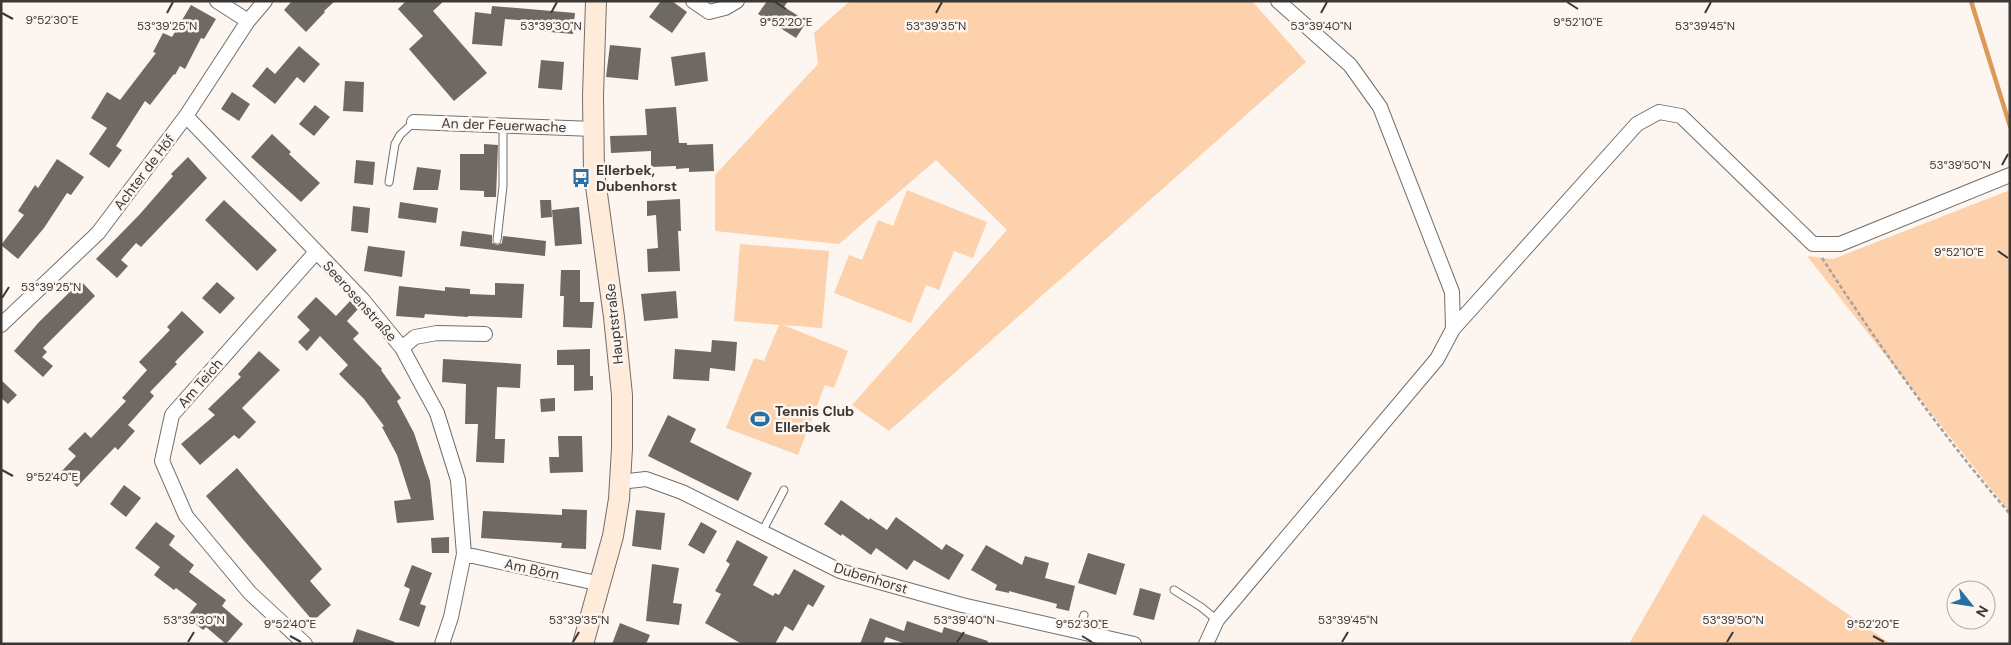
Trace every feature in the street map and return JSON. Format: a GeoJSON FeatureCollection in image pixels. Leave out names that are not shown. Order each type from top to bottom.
{"type":"FeatureCollection","features":[{"type":"Feature","properties":{"kind":"main road","name":"Hauptstraße"},"geometry":{"type":"LineString","coordinates":[[583,644],[613,536],[620,482],[622,430],[622,395],[614,317],[594,172],[596,1]]}},
{"type":"Feature","properties":{"kind":"street"},"geometry":{"type":"LineString","coordinates":[[217,1],[248,21]]}},
{"type":"Feature","properties":{"kind":"street","name":"Achter de Höf"},"geometry":{"type":"LineString","coordinates":[[1,325],[98,233],[186,116],[248,21],[264,1]]}},
{"type":"Feature","properties":{"kind":"street"},"geometry":{"type":"LineString","coordinates":[[693,1],[709,12],[725,8],[737,1]]}},
{"type":"Feature","properties":{"kind":"street"},"geometry":{"type":"LineString","coordinates":[[1278,1],[1350,65],[1380,107],[1452,292],[1453,329]]}},
{"type":"Feature","properties":{"kind":"street"},"geometry":{"type":"LineString","coordinates":[[1206,644],[1217,620],[1438,359],[1453,329],[1637,124],[1659,112],[1681,116],[1813,244],[1840,244],[2010,175]]}},
{"type":"Feature","properties":{"kind":"street","name":"Seerosenstraße"},"geometry":{"type":"LineString","coordinates":[[186,116],[362,299],[402,348],[437,413],[458,480],[464,554],[451,617],[442,644]]}},
{"type":"Feature","properties":{"kind":"street","name":"An der Feuerwache"},"geometry":{"type":"LineString","coordinates":[[414,122],[594,129]]}},
{"type":"Feature","properties":{"kind":"street","name":"Am Teich"},"geometry":{"type":"LineString","coordinates":[[305,644],[250,593],[186,516],[162,461],[172,415],[316,252]]}},
{"type":"Feature","properties":{"kind":"street"},"geometry":{"type":"LineString","coordinates":[[402,348],[415,337],[437,333],[485,334]]}},
{"type":"Feature","properties":{"kind":"street","name":"Dubenhorst"},"geometry":{"type":"LineString","coordinates":[[620,482],[646,479],[682,492],[840,571],[962,605],[1134,644]]}},
{"type":"Feature","properties":{"kind":"street","name":"Am Börn"},"geometry":{"type":"LineString","coordinates":[[464,554],[601,584]]}},
{"type":"Feature","properties":{"kind":"lane"},"geometry":{"type":"LineString","coordinates":[[388,182],[395,144],[400,135],[414,122]]}},
{"type":"Feature","properties":{"kind":"lane"},"geometry":{"type":"LineString","coordinates":[[497,240],[503,186],[502,125]]}},
{"type":"Feature","properties":{"kind":"lane"},"geometry":{"type":"LineString","coordinates":[[762,532],[784,490]]}},
{"type":"Feature","properties":{"kind":"lane"},"geometry":{"type":"LineString","coordinates":[[1174,590],[1217,620]]}},
{"type":"Feature","properties":{"kind":"lane"},"geometry":{"type":"LineString","coordinates":[[1079,632],[1084,615]]}},
{"type":"Feature","properties":{"kind":"path"},"geometry":{"type":"LineString","coordinates":[[1813,244],[1872,334],[1976,474],[2010,514]]}},
{"type":"Feature","properties":{"kind":"shaded area"},"geometry":{"type":"Polygon","coordinates":[[[850,1],[1252,1],[1306,62],[889,431],[852,405],[1007,230],[936,160],[839,244],[715,231],[715,175],[818,64],[814,33],[850,1]]]}},
{"type":"Feature","properties":{"kind":"shaded area"},"geometry":{"type":"Polygon","coordinates":[[[907,190],[987,222],[973,258],[954,251],[939,290],[926,285],[911,323],[834,293],[849,255],[862,260],[878,220],[893,226],[907,190]]]}},
{"type":"Feature","properties":{"kind":"shaded area"},"geometry":{"type":"Polygon","coordinates":[[[2010,190],[2010,513],[1807,256],[1833,259],[2010,190]]]}},
{"type":"Feature","properties":{"kind":"shaded area"},"geometry":{"type":"Polygon","coordinates":[[[740,244],[829,251],[822,328],[783,325],[848,351],[834,388],[825,385],[798,455],[726,428],[754,358],[764,361],[779,325],[734,321],[740,244]]]}},
{"type":"Feature","properties":{"kind":"shaded area"},"geometry":{"type":"Polygon","coordinates":[[[1703,514],[1891,644],[1629,644],[1703,514]]]}},
{"type":"Feature","properties":{"kind":"building"},"geometry":{"type":"Polygon","coordinates":[[[292,1],[335,1],[306,32],[284,10],[292,1]]]}},
{"type":"Feature","properties":{"kind":"building"},"geometry":{"type":"Polygon","coordinates":[[[406,1],[444,1],[433,11],[487,73],[454,101],[409,49],[423,36],[398,9],[406,1]]]}},
{"type":"Feature","properties":{"kind":"building"},"geometry":{"type":"Polygon","coordinates":[[[661,1],[672,1],[687,12],[672,33],[649,17],[661,1]]]}},
{"type":"Feature","properties":{"kind":"building"},"geometry":{"type":"Polygon","coordinates":[[[767,1],[788,1],[784,7],[807,21],[796,38],[758,14],[767,1]]]}},
{"type":"Feature","properties":{"kind":"building"},"geometry":{"type":"Polygon","coordinates":[[[191,5],[216,19],[204,39],[201,38],[185,69],[180,66],[175,75],[150,105],[145,101],[116,146],[122,150],[109,168],[89,154],[107,128],[91,118],[107,92],[120,100],[156,53],[153,52],[163,33],[172,37],[191,5]]]}},
{"type":"Feature","properties":{"kind":"building"},"geometry":{"type":"Polygon","coordinates":[[[492,6],[575,13],[573,34],[538,31],[539,28],[529,27],[530,21],[505,19],[502,46],[472,44],[475,12],[491,14],[492,6]]]}},
{"type":"Feature","properties":{"kind":"building"},"geometry":{"type":"Polygon","coordinates":[[[610,45],[641,48],[638,80],[606,77],[610,45]]]}},
{"type":"Feature","properties":{"kind":"building"},"geometry":{"type":"Polygon","coordinates":[[[299,46],[320,64],[304,83],[297,77],[275,104],[252,86],[267,67],[275,74],[299,46]]]}},
{"type":"Feature","properties":{"kind":"building"},"geometry":{"type":"Polygon","coordinates":[[[705,52],[708,81],[675,86],[671,57],[705,52]]]}},
{"type":"Feature","properties":{"kind":"building"},"geometry":{"type":"Polygon","coordinates":[[[541,60],[564,62],[562,90],[538,88],[541,60]]]}},
{"type":"Feature","properties":{"kind":"building"},"geometry":{"type":"Polygon","coordinates":[[[345,81],[364,82],[363,112],[343,111],[345,81]]]}},
{"type":"Feature","properties":{"kind":"building"},"geometry":{"type":"Polygon","coordinates":[[[232,92],[250,104],[239,121],[221,109],[232,92]]]}},
{"type":"Feature","properties":{"kind":"building"},"geometry":{"type":"Polygon","coordinates":[[[315,105],[330,117],[314,136],[299,124],[315,105]]]}},
{"type":"Feature","properties":{"kind":"building"},"geometry":{"type":"Polygon","coordinates":[[[676,107],[679,143],[687,143],[687,145],[713,144],[714,171],[689,172],[689,168],[676,169],[676,166],[651,167],[651,151],[611,153],[610,136],[647,135],[645,109],[676,107]]]}},
{"type":"Feature","properties":{"kind":"building"},"geometry":{"type":"Polygon","coordinates":[[[272,134],[291,152],[289,154],[320,183],[301,202],[251,157],[272,134]]]}},
{"type":"Feature","properties":{"kind":"building"},"geometry":{"type":"Polygon","coordinates":[[[484,144],[498,145],[496,197],[484,197],[484,191],[460,190],[460,154],[484,154],[484,144]]]}},
{"type":"Feature","properties":{"kind":"building"},"geometry":{"type":"Polygon","coordinates":[[[188,157],[207,178],[141,247],[136,243],[121,260],[128,266],[117,278],[96,259],[140,214],[173,176],[171,174],[188,157]]]}},
{"type":"Feature","properties":{"kind":"building"},"geometry":{"type":"Polygon","coordinates":[[[57,159],[84,177],[71,195],[67,193],[44,228],[18,259],[1,245],[24,215],[18,211],[35,185],[38,188],[57,159]]]}},
{"type":"Feature","properties":{"kind":"building"},"geometry":{"type":"Polygon","coordinates":[[[356,160],[375,162],[373,185],[354,183],[356,160]]]}},
{"type":"Feature","properties":{"kind":"building"},"geometry":{"type":"Polygon","coordinates":[[[417,167],[441,170],[438,190],[413,190],[417,167]]]}},
{"type":"Feature","properties":{"kind":"building"},"geometry":{"type":"Polygon","coordinates":[[[680,199],[681,231],[678,231],[680,271],[648,272],[647,249],[658,248],[656,215],[647,216],[647,201],[680,199]]]}},
{"type":"Feature","properties":{"kind":"building"},"geometry":{"type":"Polygon","coordinates":[[[224,200],[277,250],[257,271],[205,220],[224,200]]]}},
{"type":"Feature","properties":{"kind":"building"},"geometry":{"type":"Polygon","coordinates":[[[540,200],[551,200],[552,217],[541,218],[540,200]]]}},
{"type":"Feature","properties":{"kind":"building"},"geometry":{"type":"Polygon","coordinates":[[[400,202],[438,208],[436,223],[398,218],[400,202]]]}},
{"type":"Feature","properties":{"kind":"building"},"geometry":{"type":"Polygon","coordinates":[[[353,206],[370,208],[368,233],[351,231],[353,206]]]}},
{"type":"Feature","properties":{"kind":"building"},"geometry":{"type":"Polygon","coordinates":[[[579,207],[582,244],[555,246],[552,210],[579,207]]]}},
{"type":"Feature","properties":{"kind":"building"},"geometry":{"type":"Polygon","coordinates":[[[462,231],[492,235],[492,243],[497,245],[502,243],[503,236],[546,241],[545,256],[460,246],[462,231]]]}},
{"type":"Feature","properties":{"kind":"building"},"geometry":{"type":"Polygon","coordinates":[[[368,246],[405,251],[402,277],[364,271],[368,246]]]}},
{"type":"Feature","properties":{"kind":"building"},"geometry":{"type":"Polygon","coordinates":[[[561,270],[580,270],[580,302],[594,302],[592,328],[563,327],[564,296],[560,296],[561,270]]]}},
{"type":"Feature","properties":{"kind":"building"},"geometry":{"type":"Polygon","coordinates":[[[81,281],[95,296],[43,348],[47,352],[42,357],[53,366],[43,377],[14,351],[39,322],[81,281]]]}},
{"type":"Feature","properties":{"kind":"building"},"geometry":{"type":"Polygon","coordinates":[[[217,282],[235,298],[220,314],[202,298],[217,282]]]}},
{"type":"Feature","properties":{"kind":"building"},"geometry":{"type":"Polygon","coordinates":[[[495,283],[524,284],[522,318],[425,314],[424,318],[396,316],[399,286],[445,291],[445,287],[470,289],[470,294],[495,295],[495,283]]]}},
{"type":"Feature","properties":{"kind":"building"},"geometry":{"type":"Polygon","coordinates":[[[676,291],[678,318],[644,321],[641,294],[676,291]]]}},
{"type":"Feature","properties":{"kind":"building"},"geometry":{"type":"Polygon","coordinates":[[[316,297],[336,316],[350,301],[358,309],[347,321],[359,333],[353,339],[382,369],[401,398],[397,401],[414,433],[430,481],[434,520],[397,523],[394,501],[411,499],[397,455],[382,427],[384,426],[364,399],[339,374],[348,365],[320,336],[307,351],[298,342],[310,330],[297,317],[316,297]]]}},
{"type":"Feature","properties":{"kind":"building"},"geometry":{"type":"Polygon","coordinates":[[[182,311],[204,332],[150,392],[154,396],[128,425],[135,431],[118,450],[115,447],[77,487],[61,472],[76,456],[68,449],[85,432],[91,438],[126,401],[122,398],[147,370],[139,362],[170,330],[167,327],[182,311]]]}},
{"type":"Feature","properties":{"kind":"building"},"geometry":{"type":"Polygon","coordinates":[[[712,340],[737,342],[735,371],[710,368],[709,381],[673,379],[675,349],[711,352],[712,340]]]}},
{"type":"Feature","properties":{"kind":"building"},"geometry":{"type":"Polygon","coordinates":[[[590,349],[590,376],[593,376],[593,390],[574,391],[574,365],[557,365],[557,350],[590,349]]]}},
{"type":"Feature","properties":{"kind":"building"},"geometry":{"type":"Polygon","coordinates":[[[259,351],[280,370],[242,408],[256,422],[239,439],[234,435],[200,465],[181,444],[215,415],[208,409],[241,377],[238,374],[259,351]]]}},
{"type":"Feature","properties":{"kind":"building"},"geometry":{"type":"Polygon","coordinates":[[[443,359],[521,364],[520,388],[497,387],[495,439],[505,439],[504,463],[476,462],[478,424],[465,424],[466,384],[442,382],[443,359]]]}},
{"type":"Feature","properties":{"kind":"building"},"geometry":{"type":"Polygon","coordinates":[[[1,380],[17,395],[8,404],[1,398],[1,380]]]}},
{"type":"Feature","properties":{"kind":"building"},"geometry":{"type":"Polygon","coordinates":[[[555,398],[555,411],[541,412],[540,399],[555,398]]]}},
{"type":"Feature","properties":{"kind":"building"},"geometry":{"type":"Polygon","coordinates":[[[668,415],[696,429],[690,442],[752,473],[738,501],[648,456],[668,415]]]}},
{"type":"Feature","properties":{"kind":"building"},"geometry":{"type":"Polygon","coordinates":[[[558,436],[582,436],[583,472],[550,473],[549,457],[559,457],[558,436]]]}},
{"type":"Feature","properties":{"kind":"building"},"geometry":{"type":"Polygon","coordinates":[[[237,468],[322,569],[310,581],[331,605],[313,621],[206,496],[237,468]]]}},
{"type":"Feature","properties":{"kind":"building"},"geometry":{"type":"Polygon","coordinates":[[[124,485],[141,498],[126,517],[110,504],[124,485]]]}},
{"type":"Feature","properties":{"kind":"building"},"geometry":{"type":"Polygon","coordinates":[[[841,500],[887,530],[896,517],[942,550],[946,544],[964,555],[949,580],[914,560],[907,570],[876,548],[871,555],[842,534],[841,536],[824,524],[841,500]]]}},
{"type":"Feature","properties":{"kind":"building"},"geometry":{"type":"Polygon","coordinates":[[[562,509],[587,510],[586,549],[561,548],[562,543],[481,538],[483,511],[562,515],[562,509]]]}},
{"type":"Feature","properties":{"kind":"building"},"geometry":{"type":"Polygon","coordinates":[[[636,510],[665,513],[661,550],[632,546],[636,510]]]}},
{"type":"Feature","properties":{"kind":"building"},"geometry":{"type":"Polygon","coordinates":[[[156,522],[175,536],[169,545],[194,565],[189,572],[226,600],[222,606],[243,624],[226,644],[206,627],[203,630],[187,617],[197,604],[176,588],[174,590],[154,575],[160,567],[135,548],[156,522]]]}},
{"type":"Feature","properties":{"kind":"building"},"geometry":{"type":"Polygon","coordinates":[[[701,522],[717,531],[704,554],[688,545],[701,522]]]}},
{"type":"Feature","properties":{"kind":"building"},"geometry":{"type":"Polygon","coordinates":[[[449,537],[449,553],[432,553],[431,538],[449,537]]]}},
{"type":"Feature","properties":{"kind":"building"},"geometry":{"type":"Polygon","coordinates":[[[737,540],[768,557],[753,585],[773,596],[775,593],[779,595],[794,569],[825,586],[813,607],[808,604],[793,631],[785,626],[775,644],[742,644],[705,623],[721,594],[715,591],[730,564],[726,561],[737,540]]]}},
{"type":"Feature","properties":{"kind":"building"},"geometry":{"type":"Polygon","coordinates":[[[986,545],[1022,565],[1025,556],[1049,563],[1045,578],[1075,586],[1069,611],[1056,608],[1057,604],[1009,591],[1009,593],[995,590],[997,585],[971,570],[986,545]]]}},
{"type":"Feature","properties":{"kind":"building"},"geometry":{"type":"Polygon","coordinates":[[[1088,553],[1125,564],[1116,595],[1078,583],[1088,553]]]}},
{"type":"Feature","properties":{"kind":"building"},"geometry":{"type":"Polygon","coordinates":[[[652,564],[679,568],[673,603],[682,604],[679,625],[646,621],[652,564]]]}},
{"type":"Feature","properties":{"kind":"building"},"geometry":{"type":"Polygon","coordinates":[[[412,565],[432,573],[420,604],[426,606],[419,627],[399,620],[410,589],[404,586],[412,565]]]}},
{"type":"Feature","properties":{"kind":"building"},"geometry":{"type":"Polygon","coordinates":[[[1140,588],[1161,594],[1154,620],[1133,615],[1140,588]]]}},
{"type":"Feature","properties":{"kind":"building"},"geometry":{"type":"Polygon","coordinates":[[[870,618],[904,631],[907,621],[942,633],[944,627],[988,641],[987,644],[906,644],[886,637],[883,644],[860,644],[870,618]]]}},
{"type":"Feature","properties":{"kind":"building"},"geometry":{"type":"Polygon","coordinates":[[[620,623],[650,635],[646,644],[612,644],[620,623]]]}},
{"type":"Feature","properties":{"kind":"building"},"geometry":{"type":"Polygon","coordinates":[[[357,629],[395,642],[394,644],[352,644],[357,629]]]}},
{"type":"Feature","properties":{"kind":"waterway"},"geometry":{"type":"LineString","coordinates":[[1971,1],[2010,126]]}},
{"type":"Feature","properties":{"kind":"place","name":"Ellerbek, Dubenhorst"},"geometry":{"type":"Point","coordinates":[581,178]}},
{"type":"Feature","properties":{"kind":"place","name":"Tennis Club Ellerbek"},"geometry":{"type":"Point","coordinates":[760,419]}}]}
